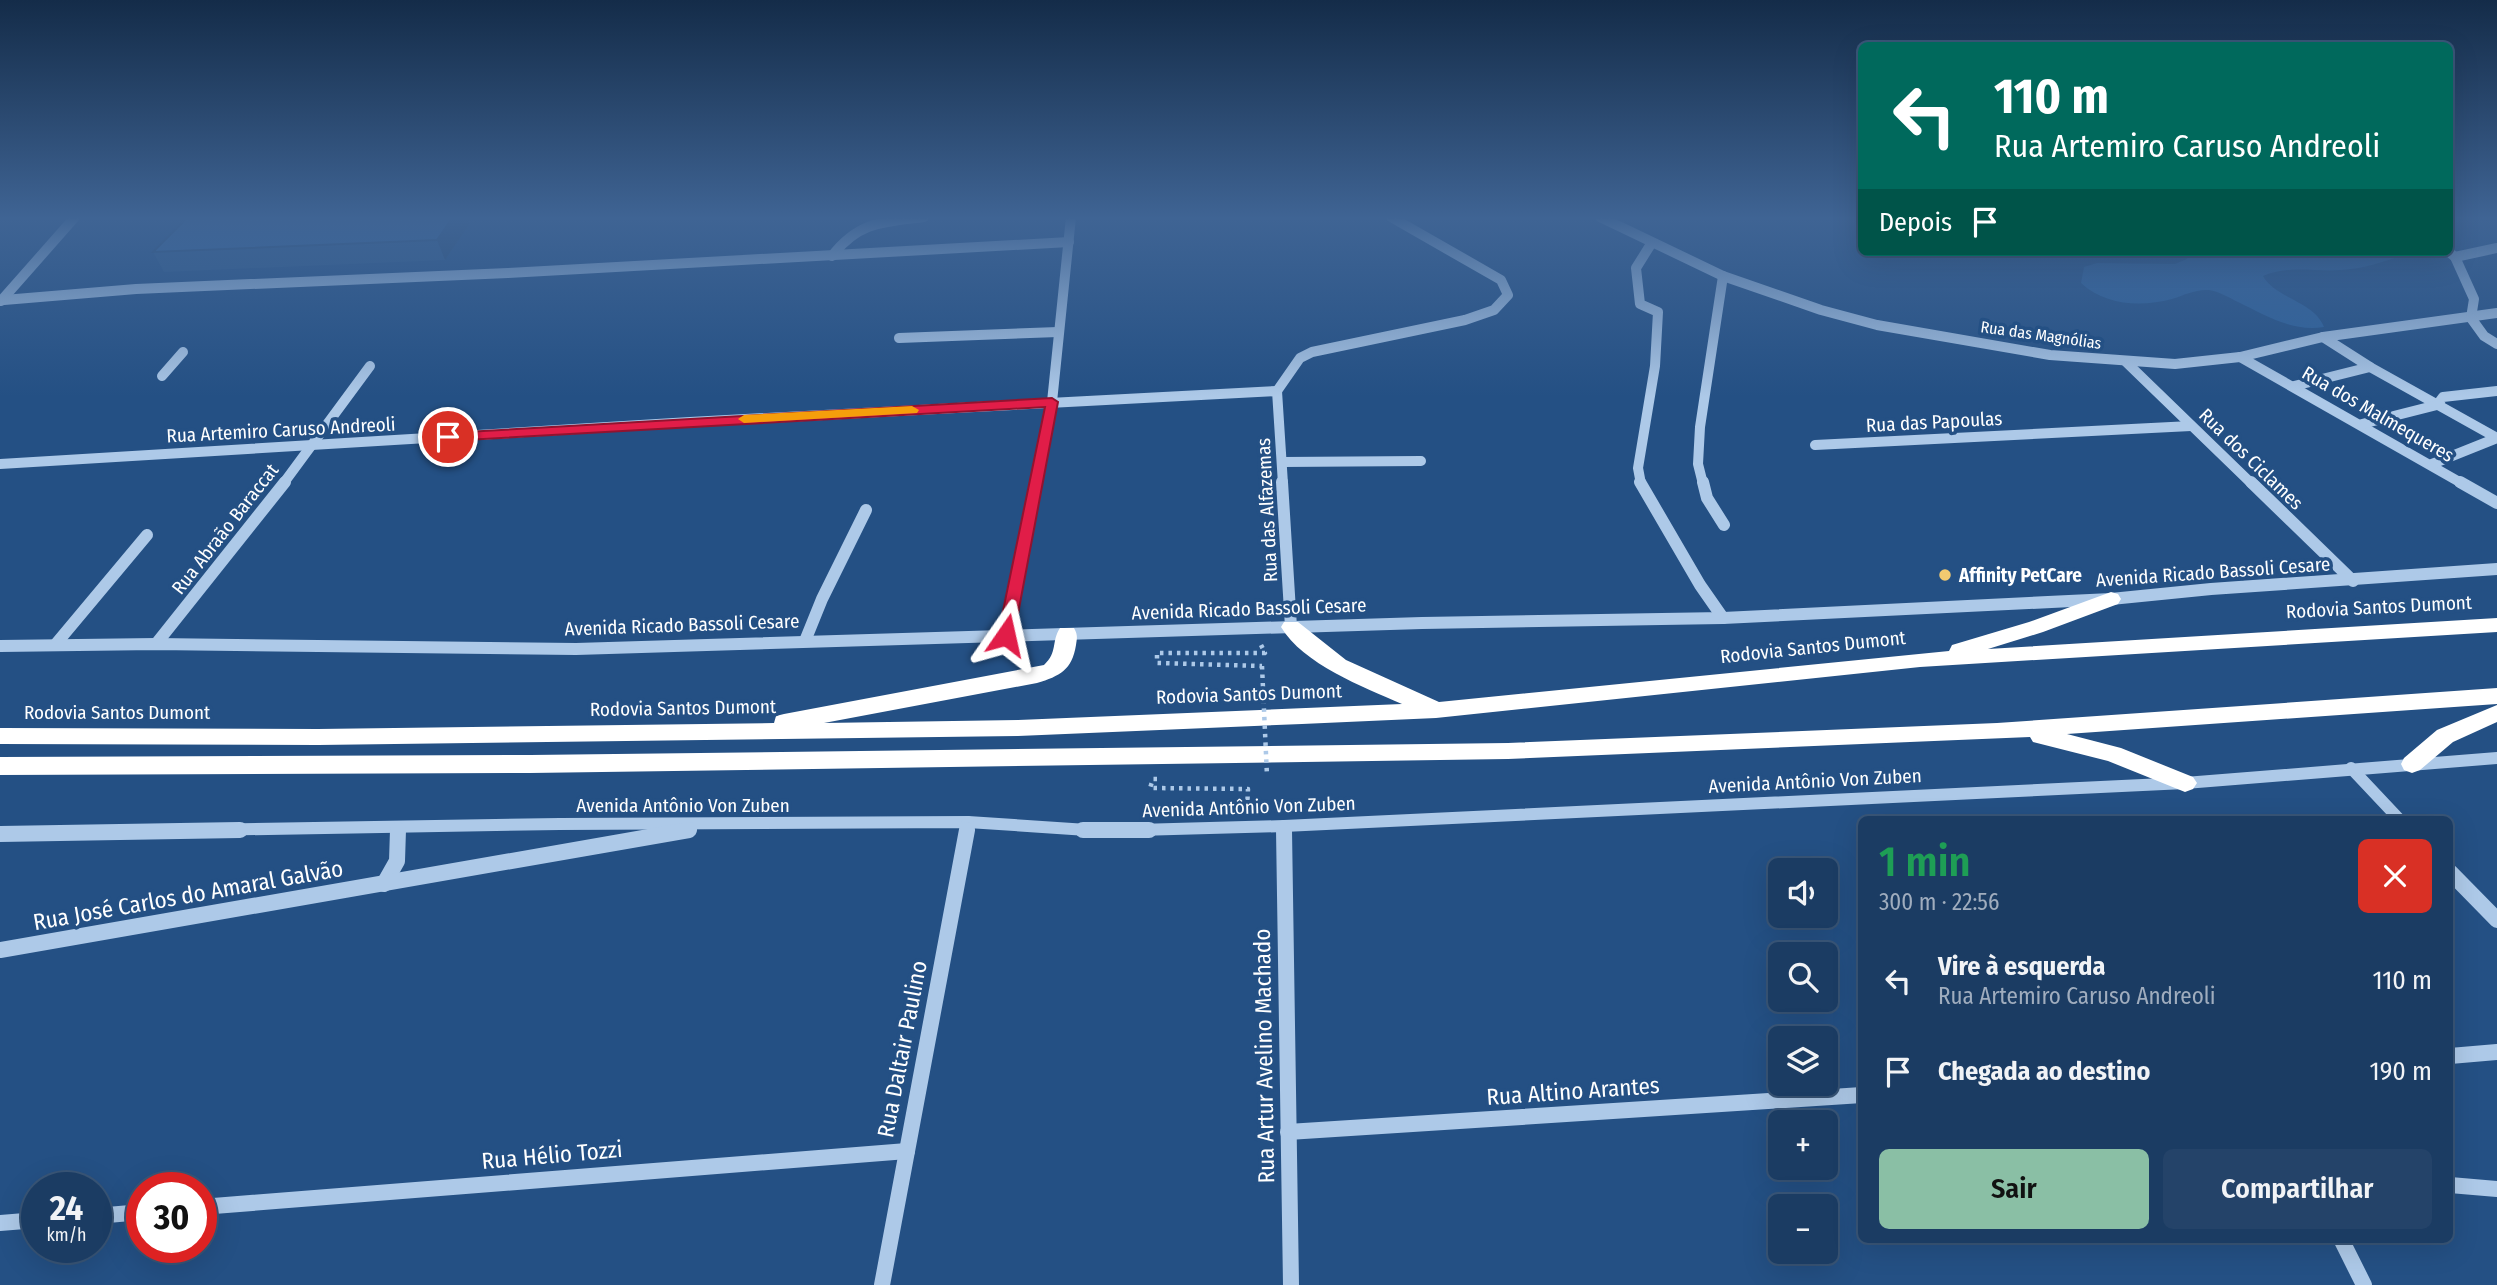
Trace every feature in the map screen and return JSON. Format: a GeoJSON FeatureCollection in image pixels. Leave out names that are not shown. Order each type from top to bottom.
{"type":"FeatureCollection","features":[{"type":"Feature","properties":{"kind":"highway"},"geometry":{"type":"LineString","coordinates":[[1920,660],[2036,627],[2111,599]]}},
{"type":"Feature","properties":{"kind":"highway","name":"Rodovia Santos Dumont"},"geometry":{"type":"LineString","coordinates":[[0,736],[318,737],[1018,728],[1436,710],[1920,660],[2497,625]]}},
{"type":"Feature","properties":{"kind":"highway"},"geometry":{"type":"LineString","coordinates":[[1291,627],[1324,657],[1371,682],[1436,710]]}},
{"type":"Feature","properties":{"kind":"highway"},"geometry":{"type":"LineString","coordinates":[[733,732],[1037,675],[1052,670],[1063,660],[1067,633]]}},
{"type":"Feature","properties":{"kind":"highway"},"geometry":{"type":"LineString","coordinates":[[0,766],[557,764],[1508,751],[1997,731],[2497,696]]}},
{"type":"Feature","properties":{"kind":"highway"},"geometry":{"type":"LineString","coordinates":[[2412,764],[2445,736],[2497,713]]}},
{"type":"Feature","properties":{"kind":"highway"},"geometry":{"type":"LineString","coordinates":[[1997,731],[2054,738],[2084,745],[2150,767],[2185,783]]}},
{"type":"Feature","properties":{"kind":"street"},"geometry":{"type":"LineString","coordinates":[[2,300],[22,277]]}},
{"type":"Feature","properties":{"kind":"street"},"geometry":{"type":"LineString","coordinates":[[2,300],[136,289],[390,277]]}},
{"type":"Feature","properties":{"kind":"street"},"geometry":{"type":"LineString","coordinates":[[1006,635],[1052,402],[1065,277]]}},
{"type":"Feature","properties":{"kind":"street"},"geometry":{"type":"LineString","coordinates":[[1277,391],[1300,358],[1312,352],[1465,320],[1494,310],[1508,295],[1501,280],[1496,277]]}},
{"type":"Feature","properties":{"kind":"street"},"geometry":{"type":"LineString","coordinates":[[1637,277],[1640,304],[1658,313],[1655,366],[1638,467],[1640,482],[1723,618]]}},
{"type":"Feature","properties":{"kind":"street"},"geometry":{"type":"LineString","coordinates":[[1723,277],[1700,427],[1698,464],[1707,498],[1724,525]]}},
{"type":"Feature","properties":{"kind":"street","name":"Rua das Magnólias"},"geometry":{"type":"LineString","coordinates":[[1726,277],[1821,310],[1877,324],[2050,355],[2126,362],[2175,364],[2239,357],[2323,337],[2497,313]]}},
{"type":"Feature","properties":{"kind":"street"},"geometry":{"type":"LineString","coordinates":[[2463,277],[2474,299],[2472,318],[2484,336],[2497,344]]}},
{"type":"Feature","properties":{"kind":"street"},"geometry":{"type":"LineString","coordinates":[[899,338],[1058,332]]}},
{"type":"Feature","properties":{"kind":"street"},"geometry":{"type":"LineString","coordinates":[[2323,337],[2370,367],[2497,438]]}},
{"type":"Feature","properties":{"kind":"street"},"geometry":{"type":"LineString","coordinates":[[162,376],[183,352]]}},
{"type":"Feature","properties":{"kind":"street","name":"Rua dos Malmequeres"},"geometry":{"type":"LineString","coordinates":[[2239,357],[2497,503]]}},
{"type":"Feature","properties":{"kind":"street","name":"Rua dos Ciclames"},"geometry":{"type":"LineString","coordinates":[[2126,362],[2353,581]]}},
{"type":"Feature","properties":{"kind":"street","name":"Rua Abraão Baraccat"},"geometry":{"type":"LineString","coordinates":[[156,644],[314,445],[370,366]]}},
{"type":"Feature","properties":{"kind":"street"},"geometry":{"type":"LineString","coordinates":[[2294,386],[2370,367]]}},
{"type":"Feature","properties":{"kind":"street","name":"Rua Artemiro Caruso Andreoli"},"geometry":{"type":"LineString","coordinates":[[0,464],[1277,391]]}},
{"type":"Feature","properties":{"kind":"street","name":"Rua das Alfazemas"},"geometry":{"type":"LineString","coordinates":[[1277,391],[1291,627]]}},
{"type":"Feature","properties":{"kind":"street"},"geometry":{"type":"LineString","coordinates":[[2361,424],[2437,405],[2443,397],[2497,391]]}},
{"type":"Feature","properties":{"kind":"street","name":"Rua das Papoulas"},"geometry":{"type":"LineString","coordinates":[[1815,445],[2191,426]]}},
{"type":"Feature","properties":{"kind":"street"},"geometry":{"type":"LineString","coordinates":[[2432,464],[2497,438]]}},
{"type":"Feature","properties":{"kind":"street"},"geometry":{"type":"LineString","coordinates":[[1283,462],[1421,461]]}},
{"type":"Feature","properties":{"kind":"street"},"geometry":{"type":"LineString","coordinates":[[805,641],[822,599],[866,510]]}},
{"type":"Feature","properties":{"kind":"street"},"geometry":{"type":"LineString","coordinates":[[55,645],[147,535]]}},
{"type":"Feature","properties":{"kind":"street","name":"Avenida Ricado Bassoli Cesare"},"geometry":{"type":"LineString","coordinates":[[0,646],[156,644],[576,649],[1067,633],[1723,618],[2111,599],[2211,589],[2497,569]]}},
{"type":"Feature","properties":{"kind":"street","name":"Avenida Antônio Von Zuben"},"geometry":{"type":"LineString","coordinates":[[0,834],[968,822],[1102,831],[1284,827],[2185,783],[2497,758]]}},
{"type":"Feature","properties":{"kind":"street"},"geometry":{"type":"LineString","coordinates":[[2351,768],[2396,816]]}},
{"type":"Feature","properties":{"kind":"street","name":"Rua Daltair Paulino"},"geometry":{"type":"LineString","coordinates":[[882,1285],[968,822]]}},
{"type":"Feature","properties":{"kind":"street","name":"Rua José Carlos do Amaral Galvão"},"geometry":{"type":"LineString","coordinates":[[0,950],[723,824]]}},
{"type":"Feature","properties":{"kind":"street","name":"Rua Artur Avelino Machado"},"geometry":{"type":"LineString","coordinates":[[1284,827],[1291,1285]]}},
{"type":"Feature","properties":{"kind":"street"},"geometry":{"type":"LineString","coordinates":[[384,884],[397,861],[398,828]]}},
{"type":"Feature","properties":{"kind":"street"},"geometry":{"type":"LineString","coordinates":[[2453,875],[2497,920]]}},
{"type":"Feature","properties":{"kind":"street"},"geometry":{"type":"LineString","coordinates":[[2453,1056],[2497,1052]]}},
{"type":"Feature","properties":{"kind":"street","name":"Rua Altino Arantes"},"geometry":{"type":"LineString","coordinates":[[1288,1132],[1858,1096]]}},
{"type":"Feature","properties":{"kind":"street","name":"Rua Hélio Tozzi"},"geometry":{"type":"LineString","coordinates":[[217,1206],[907,1151]]}},
{"type":"Feature","properties":{"kind":"street"},"geometry":{"type":"LineString","coordinates":[[2453,1185],[2497,1189]]}},
{"type":"Feature","properties":{"kind":"street"},"geometry":{"type":"LineString","coordinates":[[0,1223],[21,1221]]}},
{"type":"Feature","properties":{"kind":"street"},"geometry":{"type":"LineString","coordinates":[[2343,1243],[2364,1285]]}},
{"type":"Feature","properties":{"kind":"path"},"geometry":{"type":"LineString","coordinates":[[1253,629],[1265,653],[1157,653],[1157,663],[1262,666],[1267,776],[1254,776]]}},
{"type":"Feature","properties":{"kind":"path"},"geometry":{"type":"LineString","coordinates":[[1166,779],[1153,779],[1150,788],[1248,789],[1246,827]]}},
{"type":"Feature","properties":{"kind":"shaded area"},"geometry":{"type":"Polygon","coordinates":[[[2082,277],[2264,277],[2277,290],[2312,311],[2324,327],[2301,327],[2280,322],[2209,290],[2195,291],[2161,302],[2137,304],[2102,296],[2081,283],[2082,277]]]}},
{"type":"Feature","properties":{"kind":"slow traffic"},"geometry":{"type":"LineString","coordinates":[[744,419],[912,410]]}},
{"type":"Feature","properties":{"kind":"place","name":"Affinity PetCare"},"geometry":{"type":"Point","coordinates":[1945,575]}},
{"type":"Feature","properties":{"kind":"route"},"geometry":{"type":"LineString","coordinates":[[448,437],[1052,402],[1006,635]]}}]}
